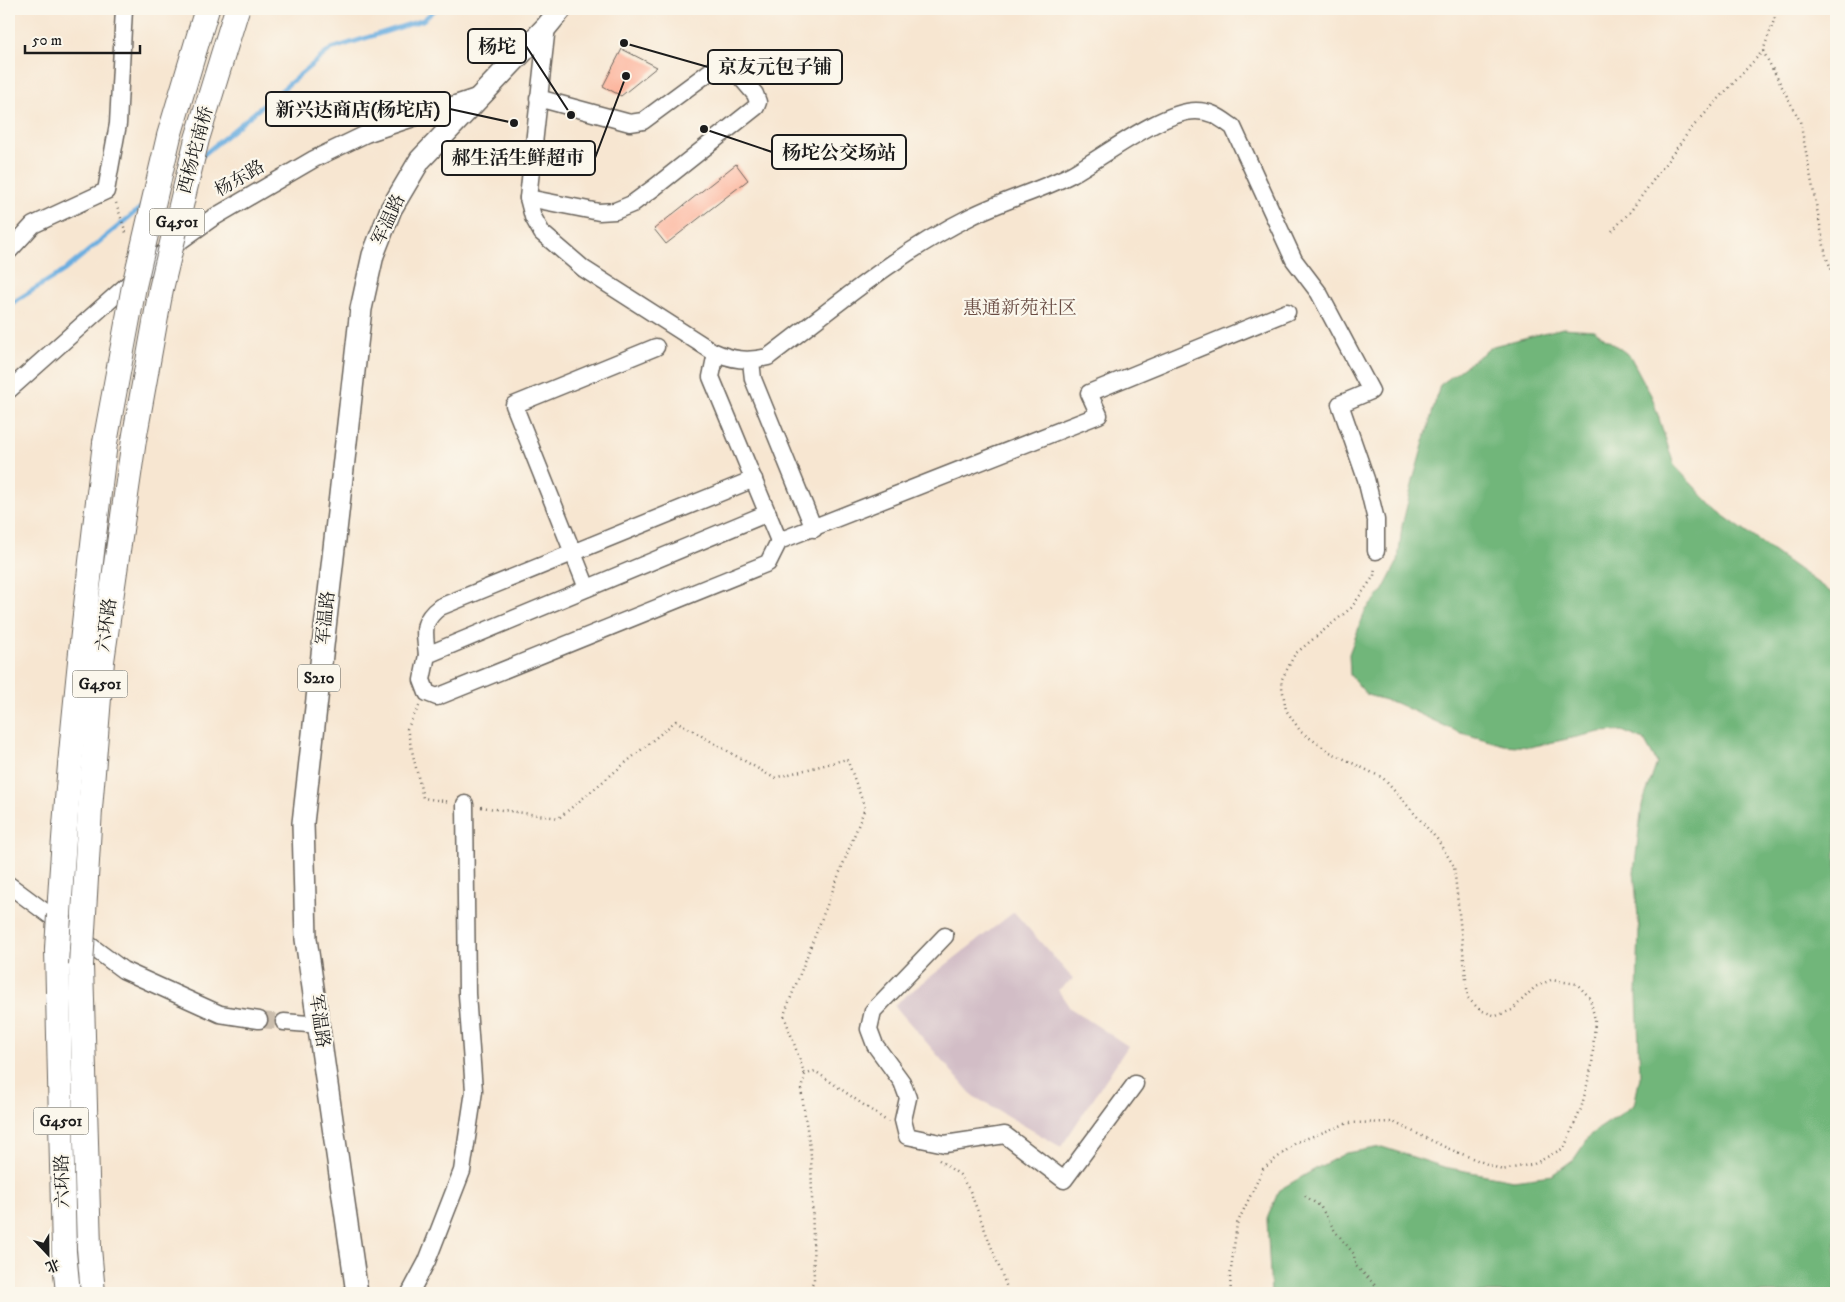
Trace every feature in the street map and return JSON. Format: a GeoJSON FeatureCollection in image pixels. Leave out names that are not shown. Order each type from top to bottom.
{"type":"FeatureCollection","features":[{"type":"Feature","properties":{"kind":"highway","name":"西杨坨南桥"},"geometry":{"type":"LineString","coordinates":[[105,443],[134,286],[169,136],[207,9]]}},
{"type":"Feature","properties":{"kind":"highway","name":"西杨坨南桥"},"geometry":{"type":"LineString","coordinates":[[134,440],[161,289],[197,139],[237,9]]}},
{"type":"Feature","properties":{"kind":"highway","name":"六环路"},"geometry":{"type":"LineString","coordinates":[[93,1293],[89,1238],[81,964],[90,810],[102,661],[134,440]]}},
{"type":"Feature","properties":{"kind":"highway","name":"六环路"},"geometry":{"type":"LineString","coordinates":[[68,1293],[64,1252],[57,949],[66,803],[79,655],[105,443]]}},
{"type":"Feature","properties":{"kind":"main road","name":"军温路"},"geometry":{"type":"LineString","coordinates":[[357,1293],[320,1025],[306,939],[303,823],[361,309],[373,255],[392,209],[420,160],[561,9]]}},
{"type":"Feature","properties":{"kind":"street"},"geometry":{"type":"LineString","coordinates":[[9,251],[33,225],[106,191],[118,124],[124,9]]}},
{"type":"Feature","properties":{"kind":"street"},"geometry":{"type":"LineString","coordinates":[[547,26],[528,198],[533,217],[542,232],[584,269],[716,353],[730,359],[752,361],[768,357],[912,251],[970,217],[1070,175],[1164,120],[1194,111],[1214,113],[1233,127],[1294,260],[1319,293],[1371,391],[1340,404],[1366,479],[1376,520],[1376,551]]}},
{"type":"Feature","properties":{"kind":"street"},"geometry":{"type":"LineString","coordinates":[[528,198],[598,212],[615,211],[632,204],[756,107],[758,102],[754,94],[731,66],[723,65],[716,67],[643,122],[630,122],[538,98]]}},
{"type":"Feature","properties":{"kind":"street","name":"杨东路"},"geometry":{"type":"LineString","coordinates":[[9,390],[162,254],[211,219],[314,159],[366,134],[478,96]]}},
{"type":"Feature","properties":{"kind":"street"},"geometry":{"type":"LineString","coordinates":[[754,479],[440,607],[428,616],[425,625],[427,654],[422,680],[426,693],[437,697],[768,562],[779,541],[814,529],[1099,415],[1089,393],[1287,312]]}},
{"type":"Feature","properties":{"kind":"street"},"geometry":{"type":"LineString","coordinates":[[587,588],[514,405],[656,347]]}},
{"type":"Feature","properties":{"kind":"street"},"geometry":{"type":"LineString","coordinates":[[716,353],[711,377],[779,541]]}},
{"type":"Feature","properties":{"kind":"street"},"geometry":{"type":"LineString","coordinates":[[752,361],[754,379],[814,529]]}},
{"type":"Feature","properties":{"kind":"street"},"geometry":{"type":"LineString","coordinates":[[427,654],[768,513]]}},
{"type":"Feature","properties":{"kind":"street"},"geometry":{"type":"LineString","coordinates":[[410,1293],[427,1261],[462,1171],[474,1091],[467,994],[465,804]]}},
{"type":"Feature","properties":{"kind":"street"},"geometry":{"type":"LineString","coordinates":[[9,885],[123,970],[220,1014],[258,1020]]}},
{"type":"Feature","properties":{"kind":"street"},"geometry":{"type":"LineString","coordinates":[[946,936],[873,1011],[869,1029],[875,1045],[902,1082],[908,1098],[903,1120],[907,1136],[945,1144],[1006,1134],[1064,1180],[1135,1084]]}},
{"type":"Feature","properties":{"kind":"street"},"geometry":{"type":"LineString","coordinates":[[284,1022],[320,1025]]}},
{"type":"Feature","properties":{"kind":"path"},"geometry":{"type":"LineString","coordinates":[[1612,231],[1630,212],[1690,130],[1763,51],[1778,9]]}},
{"type":"Feature","properties":{"kind":"path"},"geometry":{"type":"LineString","coordinates":[[1763,51],[1800,120],[1824,246],[1836,281]]}},
{"type":"Feature","properties":{"kind":"path"},"geometry":{"type":"LineString","coordinates":[[115,201],[128,237]]}},
{"type":"Feature","properties":{"kind":"path"},"geometry":{"type":"LineString","coordinates":[[1231,1293],[1230,1278],[1237,1224],[1263,1169],[1297,1142],[1348,1123],[1393,1122],[1448,1148],[1502,1170],[1534,1164],[1564,1148],[1581,1109],[1592,1065],[1595,1020],[1590,998],[1576,984],[1551,980],[1535,987],[1512,1010],[1496,1016],[1480,1010],[1468,998],[1454,866],[1437,838],[1383,778],[1330,752],[1301,732],[1286,710],[1281,681],[1295,654],[1351,608],[1374,576],[1376,551]]}},
{"type":"Feature","properties":{"kind":"path"},"geometry":{"type":"LineString","coordinates":[[426,693],[407,729],[424,798],[559,818],[676,721],[774,778],[847,758],[864,808],[784,1015],[805,1075],[801,1089],[811,1155],[814,1280],[808,1293]]}},
{"type":"Feature","properties":{"kind":"path"},"geometry":{"type":"LineString","coordinates":[[805,1075],[815,1071],[907,1136]]}},
{"type":"Feature","properties":{"kind":"path"},"geometry":{"type":"LineString","coordinates":[[938,1159],[960,1175],[970,1191],[1008,1293]]}},
{"type":"Feature","properties":{"kind":"path"},"geometry":{"type":"LineString","coordinates":[[1305,1196],[1320,1206],[1335,1232],[1354,1254],[1355,1265],[1383,1293]]}},
{"type":"Feature","properties":{"kind":"shaded area"},"geometry":{"type":"Polygon","coordinates":[[[1014,912],[1073,979],[1058,990],[1070,1008],[1128,1046],[1061,1147],[973,1096],[894,1005],[1014,912]]]}},
{"type":"Feature","properties":{"kind":"green space"},"geometry":{"type":"Polygon","coordinates":[[[1563,328],[1594,330],[1630,356],[1652,397],[1674,465],[1718,512],[1836,596],[1836,1293],[1271,1293],[1267,1219],[1279,1190],[1346,1153],[1382,1147],[1444,1167],[1513,1180],[1552,1175],[1574,1159],[1591,1134],[1634,1105],[1640,1077],[1637,994],[1639,928],[1634,872],[1642,805],[1657,763],[1644,740],[1622,731],[1600,732],[1530,747],[1504,745],[1458,732],[1396,703],[1367,695],[1350,675],[1349,654],[1365,611],[1382,592],[1398,561],[1402,526],[1440,385],[1493,346],[1563,328]]]}},
{"type":"Feature","properties":{"kind":"building"},"geometry":{"type":"Polygon","coordinates":[[[622,49],[657,67],[621,96],[603,86],[622,49]]]}},
{"type":"Feature","properties":{"kind":"building"},"geometry":{"type":"Polygon","coordinates":[[[736,164],[748,180],[666,244],[654,229],[736,164]]]}},
{"type":"Feature","properties":{"kind":"waterway"},"geometry":{"type":"LineString","coordinates":[[202,156],[331,49],[423,20],[436,9]]}},
{"type":"Feature","properties":{"kind":"waterway"},"geometry":{"type":"LineString","coordinates":[[9,305],[65,270],[144,205]]}},
{"type":"Feature","properties":{"kind":"tunnel"},"geometry":{"type":"LineString","coordinates":[[259,1020],[284,1022]]}},
{"type":"Feature","properties":{"kind":"place","name":"京友元包子铺"},"geometry":{"type":"Point","coordinates":[624,43]}},
{"type":"Feature","properties":{"kind":"place","name":"郝生活生鲜超市"},"geometry":{"type":"Point","coordinates":[626,76]}},
{"type":"Feature","properties":{"kind":"place","name":"杨坨"},"geometry":{"type":"Point","coordinates":[571,115]}},
{"type":"Feature","properties":{"kind":"place","name":"新兴达商店(杨坨店)"},"geometry":{"type":"Point","coordinates":[514,123]}},
{"type":"Feature","properties":{"kind":"place","name":"杨坨公交场站"},"geometry":{"type":"Point","coordinates":[704,129]}},
{"type":"Feature","properties":{"kind":"district","name":"惠通新苑社区"},"geometry":{"type":"Point","coordinates":[1020,308]}}]}
